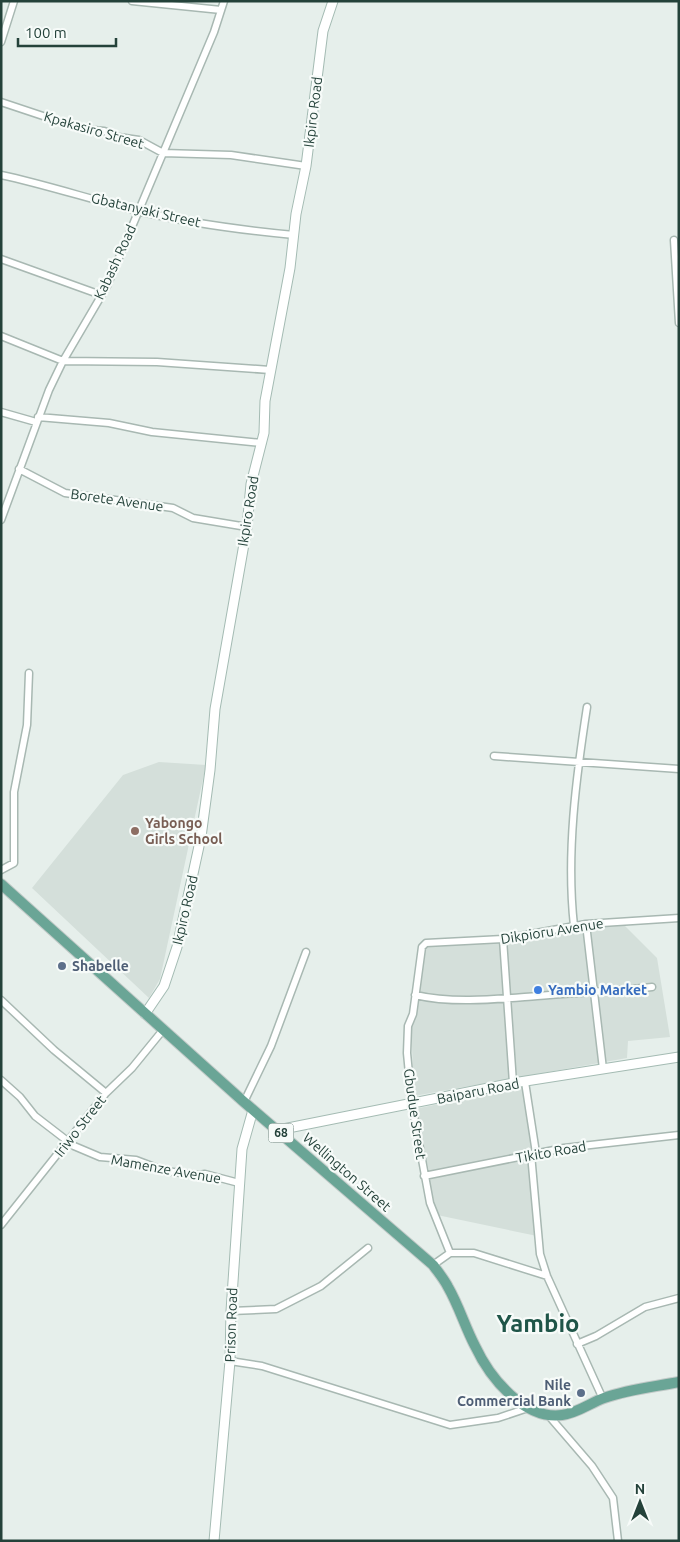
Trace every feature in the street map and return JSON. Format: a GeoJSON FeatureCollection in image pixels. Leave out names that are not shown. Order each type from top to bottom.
{"type":"FeatureCollection","features":[{"type":"Feature","properties":{"kind":"main road","name":"Wellington Street"},"geometry":{"type":"LineString","coordinates":[[1,884],[253,1110],[433,1265],[447,1284],[475,1347],[490,1371],[528,1408]]}},
{"type":"Feature","properties":{"kind":"main road"},"geometry":{"type":"LineString","coordinates":[[528,1408],[549,1416],[576,1412],[603,1399],[639,1387],[679,1382]]}},
{"type":"Feature","properties":{"kind":"street"},"geometry":{"type":"LineString","coordinates":[[1,41],[14,1]]}},
{"type":"Feature","properties":{"kind":"street"},"geometry":{"type":"LineString","coordinates":[[132,1],[221,10]]}},
{"type":"Feature","properties":{"kind":"street","name":"Kabash Road"},"geometry":{"type":"LineString","coordinates":[[1,520],[37,419],[63,361],[101,295],[163,153],[224,1]]}},
{"type":"Feature","properties":{"kind":"street","name":"Ikpiro Road"},"geometry":{"type":"LineString","coordinates":[[145,1014],[164,986],[174,955],[201,837],[210,770],[215,709],[247,527],[251,484],[262,443],[265,401],[306,166],[323,31],[332,1]]}},
{"type":"Feature","properties":{"kind":"street","name":"Kpakasiro Street"},"geometry":{"type":"LineString","coordinates":[[1,102],[82,129],[104,131],[118,137],[139,140],[163,153],[231,154],[306,166]]}},
{"type":"Feature","properties":{"kind":"street","name":"Gbatanyaki Street"},"geometry":{"type":"LineString","coordinates":[[1,175],[46,185],[138,211],[226,228],[294,235]]}},
{"type":"Feature","properties":{"kind":"street"},"geometry":{"type":"LineString","coordinates":[[674,240],[679,323]]}},
{"type":"Feature","properties":{"kind":"street"},"geometry":{"type":"LineString","coordinates":[[1,259],[101,295]]}},
{"type":"Feature","properties":{"kind":"street"},"geometry":{"type":"LineString","coordinates":[[1,336],[63,361],[157,362],[270,370]]}},
{"type":"Feature","properties":{"kind":"street"},"geometry":{"type":"LineString","coordinates":[[1,412],[37,419],[109,423],[152,432],[262,443]]}},
{"type":"Feature","properties":{"kind":"street","name":"Borete Avenue"},"geometry":{"type":"LineString","coordinates":[[19,469],[64,493],[173,508],[193,518],[247,527]]}},
{"type":"Feature","properties":{"kind":"street"},"geometry":{"type":"LineString","coordinates":[[1,870],[14,863],[14,792],[27,725],[29,673]]}},
{"type":"Feature","properties":{"kind":"street"},"geometry":{"type":"LineString","coordinates":[[574,926],[572,856],[578,762],[587,707]]}},
{"type":"Feature","properties":{"kind":"street"},"geometry":{"type":"LineString","coordinates":[[494,756],[679,769]]}},
{"type":"Feature","properties":{"kind":"street","name":"Dikpioru Avenue"},"geometry":{"type":"LineString","coordinates":[[426,943],[503,939],[586,924],[679,918]]}},
{"type":"Feature","properties":{"kind":"street"},"geometry":{"type":"LineString","coordinates":[[586,924],[603,1069]]}},
{"type":"Feature","properties":{"kind":"street"},"geometry":{"type":"LineString","coordinates":[[503,939],[513,1083]]}},
{"type":"Feature","properties":{"kind":"street","name":"Gbudue Street"},"geometry":{"type":"LineString","coordinates":[[426,943],[422,947],[413,1014],[408,1026],[407,1054],[412,1105],[424,1176],[430,1203],[450,1252]]}},
{"type":"Feature","properties":{"kind":"street"},"geometry":{"type":"LineString","coordinates":[[244,1102],[271,1046],[306,952]]}},
{"type":"Feature","properties":{"kind":"street"},"geometry":{"type":"LineString","coordinates":[[415,995],[445,1000],[507,998],[595,993],[652,987]]}},
{"type":"Feature","properties":{"kind":"street"},"geometry":{"type":"LineString","coordinates":[[1,1000],[54,1050],[106,1093]]}},
{"type":"Feature","properties":{"kind":"street","name":"Iriwo Street"},"geometry":{"type":"LineString","coordinates":[[1,1225],[106,1093],[132,1068],[163,1030]]}},
{"type":"Feature","properties":{"kind":"street","name":"Baiparu Road"},"geometry":{"type":"LineString","coordinates":[[278,1130],[412,1105],[513,1083],[679,1057]]}},
{"type":"Feature","properties":{"kind":"street","name":"Mamenze Avenue"},"geometry":{"type":"LineString","coordinates":[[1,1080],[20,1097],[35,1116],[74,1146],[100,1157],[136,1160],[164,1171],[206,1174],[239,1184]]}},
{"type":"Feature","properties":{"kind":"street"},"geometry":{"type":"LineString","coordinates":[[525,1082],[534,1154],[540,1254],[547,1276],[603,1399]]}},
{"type":"Feature","properties":{"kind":"street","name":"Prison Road"},"geometry":{"type":"LineString","coordinates":[[214,1541],[230,1361],[231,1311],[242,1149],[253,1110]]}},
{"type":"Feature","properties":{"kind":"street","name":"Tikito Road"},"geometry":{"type":"LineString","coordinates":[[424,1176],[616,1140],[679,1135]]}},
{"type":"Feature","properties":{"kind":"street"},"geometry":{"type":"LineString","coordinates":[[231,1311],[276,1310],[321,1286],[368,1248]]}},
{"type":"Feature","properties":{"kind":"street"},"geometry":{"type":"LineString","coordinates":[[433,1265],[450,1252],[474,1253],[547,1276]]}},
{"type":"Feature","properties":{"kind":"street"},"geometry":{"type":"LineString","coordinates":[[577,1344],[596,1336],[645,1307],[679,1298]]}},
{"type":"Feature","properties":{"kind":"street"},"geometry":{"type":"LineString","coordinates":[[230,1361],[262,1366],[450,1424],[498,1418],[528,1408]]}},
{"type":"Feature","properties":{"kind":"street"},"geometry":{"type":"LineString","coordinates":[[549,1416],[592,1466],[613,1498],[618,1541]]}},
{"type":"Feature","properties":{"kind":"shaded area","name":"Yabongo Girls School"},"geometry":{"type":"Polygon","coordinates":[[[159,762],[206,765],[160,979],[149,998],[32,888],[123,775],[159,762]]]}},
{"type":"Feature","properties":{"kind":"shaded area","name":"Yambio Market"},"geometry":{"type":"Polygon","coordinates":[[[624,925],[657,958],[670,1037],[628,1041],[627,1058],[414,1096],[411,1022],[419,945],[624,925]]]}},
{"type":"Feature","properties":{"kind":"shaded area"},"geometry":{"type":"Polygon","coordinates":[[[524,1086],[535,1151],[429,1171],[415,1109],[524,1086]]]}},
{"type":"Feature","properties":{"kind":"shaded area"},"geometry":{"type":"Polygon","coordinates":[[[530,1161],[537,1236],[437,1215],[426,1177],[506,1162],[530,1161]]]}},
{"type":"Feature","properties":{"kind":"place","name":"Yabongo Girls School"},"geometry":{"type":"Point","coordinates":[135,831]}},
{"type":"Feature","properties":{"kind":"place","name":"Shabelle"},"geometry":{"type":"Point","coordinates":[62,966]}},
{"type":"Feature","properties":{"kind":"place","name":"Yambio Market"},"geometry":{"type":"Point","coordinates":[538,990]}},
{"type":"Feature","properties":{"kind":"place","name":"Nile Commercial Bank"},"geometry":{"type":"Point","coordinates":[581,1393]}},
{"type":"Feature","properties":{"kind":"district","name":"Yambio"},"geometry":{"type":"Point","coordinates":[538,1324]}}]}
